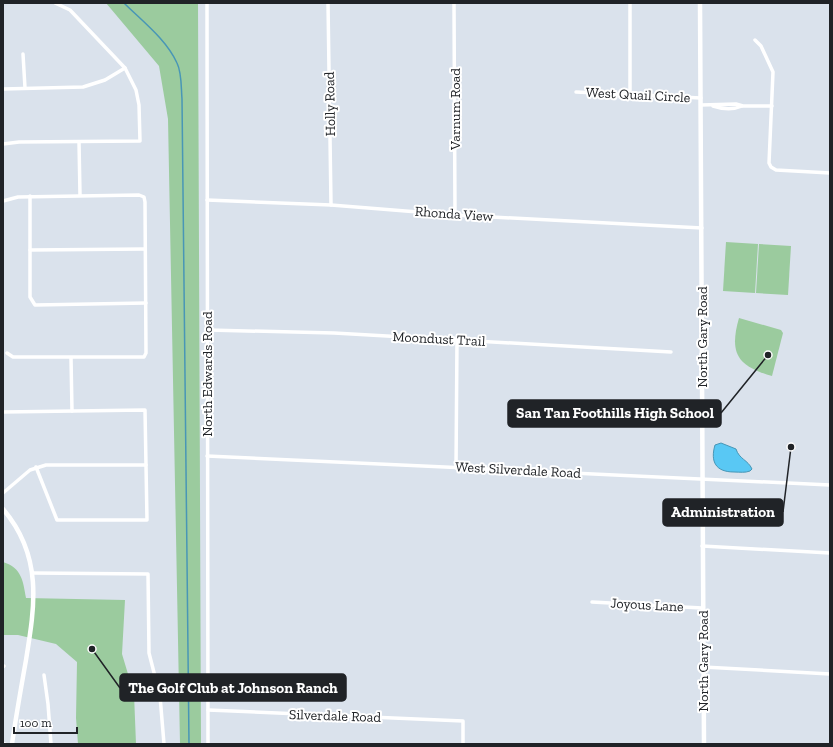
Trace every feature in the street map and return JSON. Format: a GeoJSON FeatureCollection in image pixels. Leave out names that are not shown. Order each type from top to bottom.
{"type":"FeatureCollection","features":[{"type":"Feature","properties":{"kind":"street"},"geometry":{"type":"LineString","coordinates":[[3,144],[140,141],[139,105],[136,90],[125,68],[70,10],[55,3]]}},
{"type":"Feature","properties":{"kind":"street","name":"North Edwards Road"},"geometry":{"type":"LineString","coordinates":[[206,3],[208,744]]}},
{"type":"Feature","properties":{"kind":"street","name":"Holly Road"},"geometry":{"type":"LineString","coordinates":[[328,3],[331,205]]}},
{"type":"Feature","properties":{"kind":"street","name":"Varnum Road"},"geometry":{"type":"LineString","coordinates":[[454,3],[455,215]]}},
{"type":"Feature","properties":{"kind":"street"},"geometry":{"type":"LineString","coordinates":[[630,3],[630,95]]}},
{"type":"Feature","properties":{"kind":"street","name":"North Gary Road"},"geometry":{"type":"LineString","coordinates":[[700,3],[702,228],[702,608],[704,744]]}},
{"type":"Feature","properties":{"kind":"street"},"geometry":{"type":"LineString","coordinates":[[755,40],[761,46],[773,72],[771,168],[776,170],[830,173]]}},
{"type":"Feature","properties":{"kind":"street"},"geometry":{"type":"LineString","coordinates":[[23,54],[25,88]]}},
{"type":"Feature","properties":{"kind":"street"},"geometry":{"type":"LineString","coordinates":[[3,89],[83,87],[105,80],[125,68]]}},
{"type":"Feature","properties":{"kind":"street","name":"West Quail Circle"},"geometry":{"type":"LineString","coordinates":[[576,92],[701,98]]}},
{"type":"Feature","properties":{"kind":"street"},"geometry":{"type":"LineString","coordinates":[[701,105],[712,106],[736,104],[743,106],[772,106]]}},
{"type":"Feature","properties":{"kind":"street"},"geometry":{"type":"LineString","coordinates":[[80,142],[80,195]]}},
{"type":"Feature","properties":{"kind":"street"},"geometry":{"type":"LineString","coordinates":[[3,201],[18,197],[30,196],[139,195],[144,197],[146,303],[146,353],[144,357],[13,357],[7,353]]}},
{"type":"Feature","properties":{"kind":"street"},"geometry":{"type":"LineString","coordinates":[[30,196],[31,301],[34,304],[146,303]]}},
{"type":"Feature","properties":{"kind":"street","name":"Rhonda View"},"geometry":{"type":"LineString","coordinates":[[207,200],[331,205],[455,215],[702,228]]}},
{"type":"Feature","properties":{"kind":"street"},"geometry":{"type":"LineString","coordinates":[[30,250],[145,249]]}},
{"type":"Feature","properties":{"kind":"street","name":"Moondust Trail"},"geometry":{"type":"LineString","coordinates":[[208,330],[290,331],[671,352]]}},
{"type":"Feature","properties":{"kind":"street"},"geometry":{"type":"LineString","coordinates":[[456,468],[457,340]]}},
{"type":"Feature","properties":{"kind":"street"},"geometry":{"type":"LineString","coordinates":[[71,358],[72,411]]}},
{"type":"Feature","properties":{"kind":"street"},"geometry":{"type":"LineString","coordinates":[[3,412],[145,410],[147,520],[57,520],[36,468]]}},
{"type":"Feature","properties":{"kind":"street","name":"West Silverdale Road"},"geometry":{"type":"LineString","coordinates":[[207,456],[830,485]]}},
{"type":"Feature","properties":{"kind":"street"},"geometry":{"type":"LineString","coordinates":[[3,493],[26,473],[46,465],[146,465]]}},
{"type":"Feature","properties":{"kind":"street"},"geometry":{"type":"LineString","coordinates":[[3,510],[22,540],[33,573],[34,593],[33,617],[12,744]]}},
{"type":"Feature","properties":{"kind":"street"},"geometry":{"type":"LineString","coordinates":[[702,546],[830,553]]}},
{"type":"Feature","properties":{"kind":"street"},"geometry":{"type":"LineString","coordinates":[[33,573],[148,574],[149,653],[160,696],[164,744]]}},
{"type":"Feature","properties":{"kind":"street","name":"Joyous Lane"},"geometry":{"type":"LineString","coordinates":[[592,602],[702,608]]}},
{"type":"Feature","properties":{"kind":"street"},"geometry":{"type":"LineString","coordinates":[[703,668],[830,674]]}},
{"type":"Feature","properties":{"kind":"street"},"geometry":{"type":"LineString","coordinates":[[44,675],[51,744]]}},
{"type":"Feature","properties":{"kind":"street","name":"Silverdale Road"},"geometry":{"type":"LineString","coordinates":[[208,710],[463,721],[463,744]]}},
{"type":"Feature","properties":{"kind":"green space"},"geometry":{"type":"Polygon","coordinates":[[[106,3],[198,3],[201,744],[180,744],[168,119],[159,66],[106,3]]]}},
{"type":"Feature","properties":{"kind":"green space"},"geometry":{"type":"Polygon","coordinates":[[[726,242],[758,244],[755,293],[723,291],[726,242]]]}},
{"type":"Feature","properties":{"kind":"green space"},"geometry":{"type":"Polygon","coordinates":[[[759,244],[791,246],[788,295],[756,293],[759,244]]]}},
{"type":"Feature","properties":{"kind":"green space"},"geometry":{"type":"Polygon","coordinates":[[[739,318],[781,330],[783,333],[772,376],[751,368],[739,356],[736,349],[735,340],[739,318]]]}},
{"type":"Feature","properties":{"kind":"green space"},"geometry":{"type":"Polygon","coordinates":[[[3,562],[18,572],[26,598],[125,600],[122,654],[134,694],[136,744],[78,744],[76,718],[77,662],[56,644],[18,635],[3,635],[3,562]]]}},
{"type":"Feature","properties":{"kind":"water"},"geometry":{"type":"Polygon","coordinates":[[[721,443],[736,449],[739,455],[752,469],[748,472],[728,472],[719,468],[714,461],[713,456],[715,445],[721,443]]]}},
{"type":"Feature","properties":{"kind":"waterway"},"geometry":{"type":"LineString","coordinates":[[124,3],[167,46],[177,63],[181,81],[189,744]]}},
{"type":"Feature","properties":{"kind":"place","name":"San Tan Foothills High School"},"geometry":{"type":"Point","coordinates":[768,355]}},
{"type":"Feature","properties":{"kind":"place","name":"Administration"},"geometry":{"type":"Point","coordinates":[791,447]}},
{"type":"Feature","properties":{"kind":"place","name":"The Golf Club at Johnson Ranch"},"geometry":{"type":"Point","coordinates":[92,649]}}]}
